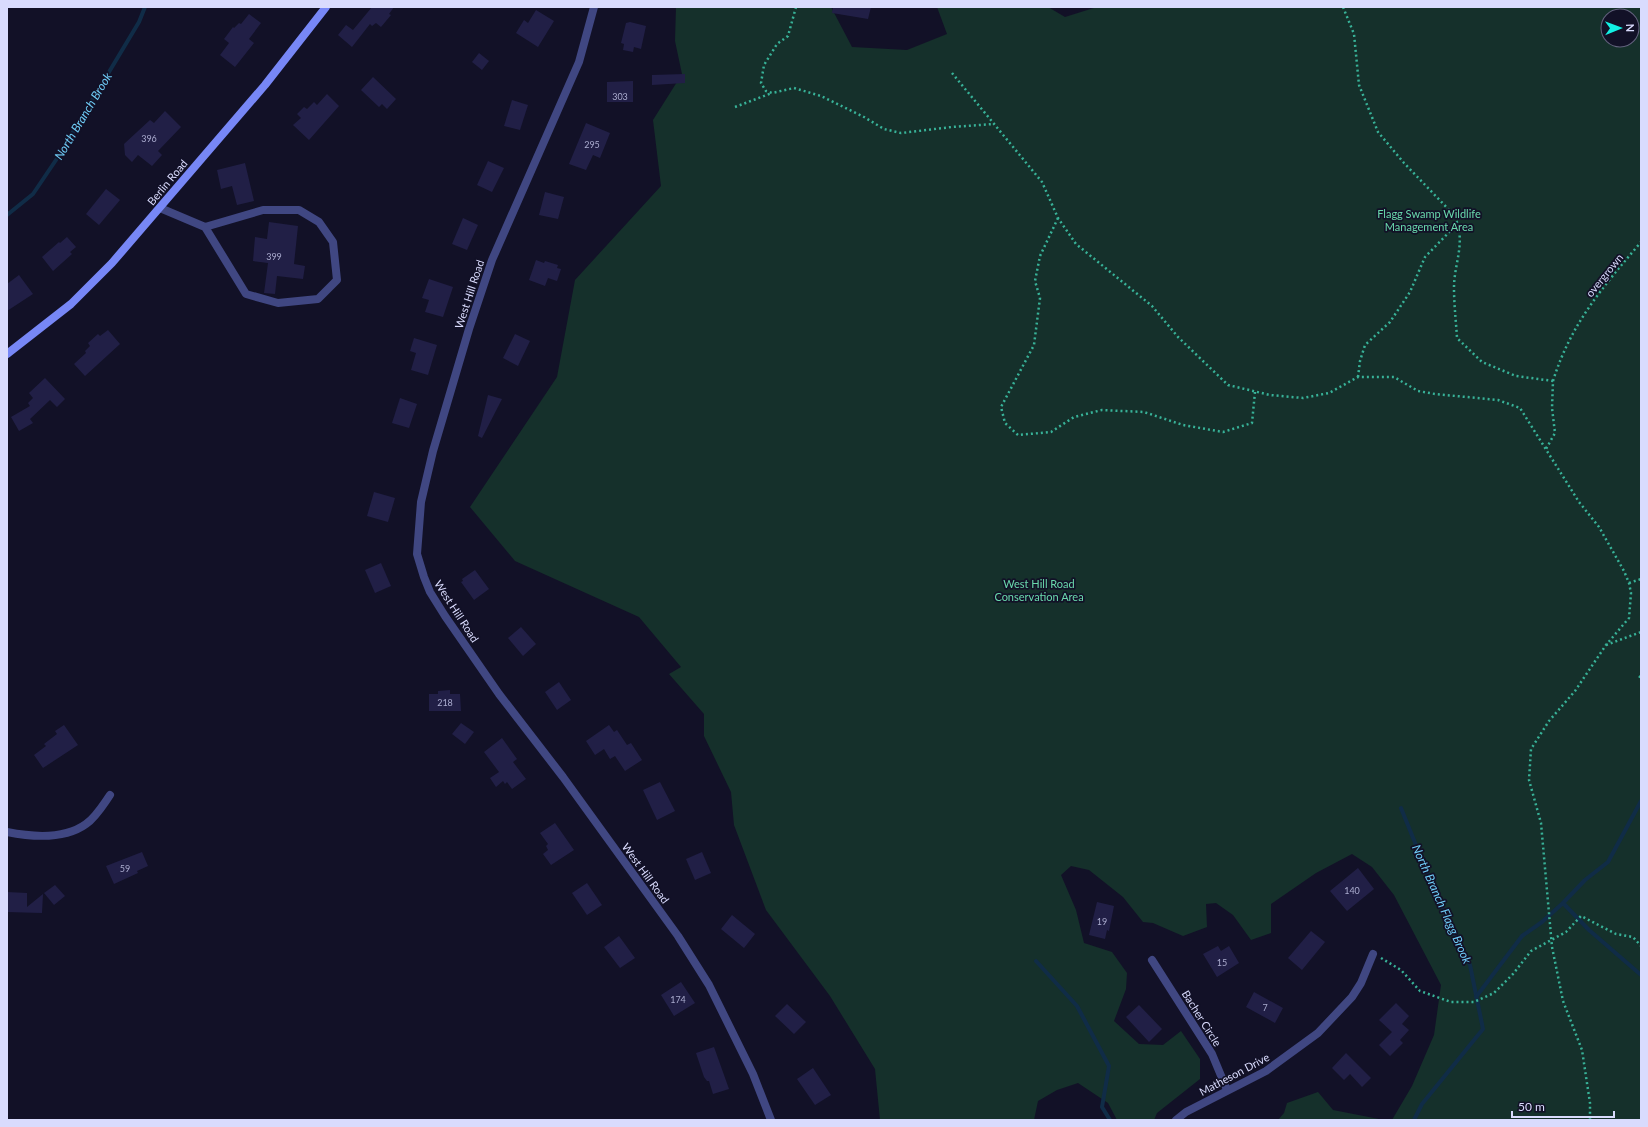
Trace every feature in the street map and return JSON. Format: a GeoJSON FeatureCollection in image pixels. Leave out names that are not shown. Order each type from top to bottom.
{"type":"FeatureCollection","features":[{"type":"Feature","properties":{"kind":"street","name":"Berlin Road"},"geometry":{"type":"LineString","coordinates":[[7,354],[71,304],[92,284],[160,208],[265,85],[326,7]]}},
{"type":"Feature","properties":{"kind":"street","name":"West Hill Road"},"geometry":{"type":"LineString","coordinates":[[594,7],[579,62],[492,260],[471,322],[433,451],[421,502],[417,554],[430,592],[446,616],[499,694],[563,777],[678,936],[709,985],[753,1074],[771,1120]]}},
{"type":"Feature","properties":{"kind":"street"},"geometry":{"type":"LineString","coordinates":[[160,208],[205,227],[246,294],[278,303],[318,299],[337,280],[333,242],[319,222],[299,210],[262,210],[205,227]]}},
{"type":"Feature","properties":{"kind":"street"},"geometry":{"type":"LineString","coordinates":[[7,832],[22,835],[45,836],[62,834],[78,829],[96,815],[110,795]]}},
{"type":"Feature","properties":{"kind":"street","name":"Matheson Drive"},"geometry":{"type":"LineString","coordinates":[[1176,1120],[1186,1112],[1266,1071],[1318,1033],[1352,997],[1361,983],[1373,954]]}},
{"type":"Feature","properties":{"kind":"street","name":"Bacher Circle"},"geometry":{"type":"LineString","coordinates":[[1152,960],[1212,1054],[1227,1090]]}},
{"type":"Feature","properties":{"kind":"path"},"geometry":{"type":"LineString","coordinates":[[772,93],[766,91],[761,83],[764,65],[777,44],[788,36],[796,7]]}},
{"type":"Feature","properties":{"kind":"path"},"geometry":{"type":"LineString","coordinates":[[1343,7],[1354,34],[1359,85],[1378,132],[1404,163],[1454,215],[1458,223],[1460,255],[1454,287],[1457,338],[1482,362],[1516,376],[1553,381]]}},
{"type":"Feature","properties":{"kind":"path"},"geometry":{"type":"LineString","coordinates":[[952,73],[1042,182],[1058,218],[1076,244],[1152,306],[1178,337],[1228,385],[1270,395],[1303,398],[1330,393],[1358,377],[1394,377],[1418,391],[1498,400],[1520,408],[1564,475],[1579,502],[1599,527],[1624,571],[1629,583],[1631,593],[1629,618],[1606,645],[1575,691],[1549,722],[1531,749],[1529,780],[1541,823],[1551,938],[1563,1001],[1582,1050],[1590,1103],[1590,1120]]}},
{"type":"Feature","properties":{"kind":"path"},"geometry":{"type":"LineString","coordinates":[[735,107],[772,93],[794,88],[821,96],[864,117],[884,129],[902,133],[995,124]]}},
{"type":"Feature","properties":{"kind":"path"},"geometry":{"type":"LineString","coordinates":[[1058,218],[1040,256],[1036,275],[1035,281],[1040,298],[1034,345],[1001,407],[1004,423],[1018,435],[1051,432],[1074,416],[1102,410],[1144,412],[1183,425],[1223,432],[1252,423],[1256,392]]}},
{"type":"Feature","properties":{"kind":"path"},"geometry":{"type":"LineString","coordinates":[[1358,377],[1360,361],[1365,345],[1390,322],[1410,292],[1425,257],[1458,223]]}},
{"type":"Feature","properties":{"kind":"path","name":"overgrown"},"geometry":{"type":"LineString","coordinates":[[1546,449],[1555,433],[1552,408],[1553,381],[1561,356],[1580,319],[1603,286],[1641,242]]}},
{"type":"Feature","properties":{"kind":"path"},"geometry":{"type":"LineString","coordinates":[[1629,583],[1641,579]]}},
{"type":"Feature","properties":{"kind":"path"},"geometry":{"type":"LineString","coordinates":[[1606,645],[1641,632]]}},
{"type":"Feature","properties":{"kind":"path"},"geometry":{"type":"LineString","coordinates":[[1373,954],[1401,970],[1420,991],[1451,1002],[1474,1002],[1494,993],[1513,974],[1531,951],[1551,938],[1566,932],[1582,916],[1616,934],[1632,937],[1641,946]]}},
{"type":"Feature","properties":{"kind":"green space"},"geometry":{"type":"Polygon","coordinates":[[[676,7],[831,7],[852,47],[907,50],[947,34],[937,7],[1048,7],[1065,17],[1097,7],[1641,7],[1641,1120],[1392,1120],[1412,1086],[1434,1035],[1441,985],[1394,895],[1372,867],[1352,854],[1316,873],[1271,904],[1271,933],[1251,940],[1233,915],[1216,903],[1206,904],[1207,927],[1183,936],[1153,923],[1143,922],[1123,897],[1089,870],[1071,866],[1061,875],[1076,910],[1084,943],[1112,952],[1127,973],[1126,989],[1114,1021],[1139,1044],[1163,1045],[1181,1031],[1200,1059],[1200,1079],[1157,1113],[1154,1120],[1117,1120],[1108,1103],[1078,1083],[1057,1090],[1038,1101],[1034,1120],[880,1120],[875,1069],[830,996],[766,910],[734,825],[731,792],[704,736],[704,714],[669,674],[681,667],[639,617],[515,561],[470,507],[557,377],[575,280],[661,186],[653,120],[682,74],[675,41],[676,7]]]}},
{"type":"Feature","properties":{"kind":"green space"},"geometry":{"type":"Polygon","coordinates":[[[1318,1092],[1333,1110],[1384,1120],[1278,1120],[1284,1113],[1287,1103],[1318,1092]]]}},
{"type":"Feature","properties":{"kind":"building"},"geometry":{"type":"Polygon","coordinates":[[[372,7],[394,7],[389,14],[391,15],[381,27],[376,23],[372,26],[370,24],[352,47],[338,35],[346,25],[353,30],[372,7]]]}},
{"type":"Feature","properties":{"kind":"building"},"geometry":{"type":"Polygon","coordinates":[[[833,7],[871,7],[868,19],[832,13],[833,7]]]}},
{"type":"Feature","properties":{"kind":"building"},"geometry":{"type":"Polygon","coordinates":[[[536,10],[554,21],[538,47],[516,33],[524,20],[528,23],[536,10]]]}},
{"type":"Feature","properties":{"kind":"building"},"geometry":{"type":"Polygon","coordinates":[[[249,14],[261,23],[249,39],[254,43],[235,67],[220,55],[229,43],[224,39],[233,27],[234,28],[239,23],[241,24],[249,14]]]}},
{"type":"Feature","properties":{"kind":"building"},"geometry":{"type":"Polygon","coordinates":[[[630,22],[646,26],[641,49],[634,47],[633,52],[623,50],[624,44],[621,43],[626,23],[630,22]]]}},
{"type":"Feature","properties":{"kind":"building"},"geometry":{"type":"Polygon","coordinates":[[[479,53],[489,61],[482,70],[472,62],[479,53]]]}},
{"type":"Feature","properties":{"kind":"building"},"geometry":{"type":"Polygon","coordinates":[[[685,74],[685,83],[652,85],[652,75],[685,74]]]}},
{"type":"Feature","properties":{"kind":"building"},"geometry":{"type":"Polygon","coordinates":[[[373,77],[396,99],[387,109],[382,104],[379,107],[361,90],[373,77]]]}},
{"type":"Feature","properties":{"kind":"building"},"geometry":{"type":"Polygon","coordinates":[[[633,81],[633,102],[607,102],[607,82],[633,81]]]}},
{"type":"Feature","properties":{"kind":"building"},"geometry":{"type":"Polygon","coordinates":[[[327,94],[339,106],[309,140],[293,125],[301,118],[297,114],[304,107],[307,109],[314,102],[317,105],[327,94]]]}},
{"type":"Feature","properties":{"kind":"building"},"geometry":{"type":"Polygon","coordinates":[[[512,100],[528,105],[520,130],[504,126],[512,100]]]}},
{"type":"Feature","properties":{"kind":"building"},"geometry":{"type":"Polygon","coordinates":[[[165,111],[181,127],[158,151],[162,155],[152,166],[138,155],[132,162],[125,155],[124,144],[150,120],[154,123],[165,111]]]}},
{"type":"Feature","properties":{"kind":"building"},"geometry":{"type":"Polygon","coordinates":[[[586,123],[610,133],[600,158],[593,155],[586,170],[569,164],[586,123]]]}},
{"type":"Feature","properties":{"kind":"building"},"geometry":{"type":"Polygon","coordinates":[[[488,161],[504,168],[492,192],[477,185],[488,161]]]}},
{"type":"Feature","properties":{"kind":"building"},"geometry":{"type":"Polygon","coordinates":[[[245,163],[254,201],[237,205],[232,186],[221,189],[217,170],[245,163]]]}},
{"type":"Feature","properties":{"kind":"building"},"geometry":{"type":"Polygon","coordinates":[[[106,189],[120,200],[99,225],[86,214],[106,189]]]}},
{"type":"Feature","properties":{"kind":"building"},"geometry":{"type":"Polygon","coordinates":[[[545,192],[564,197],[558,219],[539,215],[545,192]]]}},
{"type":"Feature","properties":{"kind":"building"},"geometry":{"type":"Polygon","coordinates":[[[463,218],[478,225],[467,250],[452,244],[463,218]]]}},
{"type":"Feature","properties":{"kind":"building"},"geometry":{"type":"Polygon","coordinates":[[[269,222],[298,226],[294,264],[305,266],[303,279],[277,276],[275,294],[264,293],[268,263],[253,261],[255,237],[267,239],[269,222]]]}},
{"type":"Feature","properties":{"kind":"building"},"geometry":{"type":"Polygon","coordinates":[[[67,237],[76,247],[70,252],[72,254],[53,271],[42,257],[67,237]]]}},
{"type":"Feature","properties":{"kind":"building"},"geometry":{"type":"Polygon","coordinates":[[[536,260],[558,265],[557,268],[561,269],[557,281],[548,278],[545,286],[529,280],[536,260]]]}},
{"type":"Feature","properties":{"kind":"building"},"geometry":{"type":"Polygon","coordinates":[[[19,275],[33,294],[7,311],[7,284],[19,275]]]}},
{"type":"Feature","properties":{"kind":"building"},"geometry":{"type":"Polygon","coordinates":[[[429,279],[453,287],[443,317],[425,312],[429,300],[422,298],[429,279]]]}},
{"type":"Feature","properties":{"kind":"building"},"geometry":{"type":"Polygon","coordinates":[[[108,330],[120,344],[85,376],[74,364],[86,353],[85,351],[90,346],[88,343],[98,334],[100,336],[108,330]]]}},
{"type":"Feature","properties":{"kind":"building"},"geometry":{"type":"Polygon","coordinates":[[[515,334],[530,341],[518,366],[503,358],[515,334]]]}},
{"type":"Feature","properties":{"kind":"building"},"geometry":{"type":"Polygon","coordinates":[[[414,338],[437,345],[428,375],[411,370],[416,353],[410,351],[414,338]]]}},
{"type":"Feature","properties":{"kind":"building"},"geometry":{"type":"Polygon","coordinates":[[[45,378],[65,399],[57,407],[50,400],[30,419],[33,423],[19,431],[11,417],[30,406],[28,403],[33,398],[29,393],[45,378]]]}},
{"type":"Feature","properties":{"kind":"building"},"geometry":{"type":"Polygon","coordinates":[[[488,395],[502,399],[482,438],[478,436],[488,395]]]}},
{"type":"Feature","properties":{"kind":"building"},"geometry":{"type":"Polygon","coordinates":[[[400,398],[417,404],[409,428],[392,423],[400,398]]]}},
{"type":"Feature","properties":{"kind":"building"},"geometry":{"type":"Polygon","coordinates":[[[374,492],[395,498],[388,522],[367,516],[374,492]]]}},
{"type":"Feature","properties":{"kind":"building"},"geometry":{"type":"Polygon","coordinates":[[[381,563],[391,586],[375,593],[365,570],[381,563]]]}},
{"type":"Feature","properties":{"kind":"building"},"geometry":{"type":"Polygon","coordinates":[[[475,570],[489,589],[474,600],[461,582],[463,581],[462,579],[475,570]]]}},
{"type":"Feature","properties":{"kind":"building"},"geometry":{"type":"Polygon","coordinates":[[[521,627],[536,644],[523,656],[508,638],[521,627]]]}},
{"type":"Feature","properties":{"kind":"building"},"geometry":{"type":"Polygon","coordinates":[[[559,682],[571,700],[557,710],[545,692],[559,682]]]}},
{"type":"Feature","properties":{"kind":"building"},"geometry":{"type":"Polygon","coordinates":[[[450,690],[450,694],[460,694],[461,711],[429,711],[429,694],[438,694],[438,691],[450,690]]]}},
{"type":"Feature","properties":{"kind":"building"},"geometry":{"type":"Polygon","coordinates":[[[461,723],[474,732],[465,744],[452,734],[461,723]]]}},
{"type":"Feature","properties":{"kind":"building"},"geometry":{"type":"Polygon","coordinates":[[[64,725],[78,745],[43,768],[34,755],[46,746],[44,744],[57,734],[55,731],[64,725]]]}},
{"type":"Feature","properties":{"kind":"building"},"geometry":{"type":"Polygon","coordinates":[[[609,725],[614,732],[617,730],[627,745],[631,743],[642,760],[625,771],[615,756],[610,759],[604,749],[595,755],[586,741],[609,725]]]}},
{"type":"Feature","properties":{"kind":"building"},"geometry":{"type":"Polygon","coordinates":[[[502,738],[517,759],[513,762],[526,779],[512,789],[507,782],[505,784],[503,781],[496,787],[490,778],[499,772],[484,752],[502,738]]]}},
{"type":"Feature","properties":{"kind":"building"},"geometry":{"type":"Polygon","coordinates":[[[660,782],[675,811],[657,820],[643,790],[660,782]]]}},
{"type":"Feature","properties":{"kind":"building"},"geometry":{"type":"Polygon","coordinates":[[[555,823],[574,850],[551,865],[543,854],[548,850],[546,846],[548,844],[540,833],[555,823]]]}},
{"type":"Feature","properties":{"kind":"building"},"geometry":{"type":"Polygon","coordinates":[[[142,852],[148,866],[137,871],[138,873],[114,884],[106,866],[142,852]]]}},
{"type":"Feature","properties":{"kind":"building"},"geometry":{"type":"Polygon","coordinates":[[[702,852],[711,873],[695,880],[686,859],[702,852]]]}},
{"type":"Feature","properties":{"kind":"building"},"geometry":{"type":"Polygon","coordinates":[[[1358,868],[1374,889],[1347,911],[1330,891],[1358,868]]]}},
{"type":"Feature","properties":{"kind":"building"},"geometry":{"type":"Polygon","coordinates":[[[587,883],[602,905],[587,915],[572,893],[587,883]]]}},
{"type":"Feature","properties":{"kind":"building"},"geometry":{"type":"Polygon","coordinates":[[[55,885],[65,896],[54,905],[44,893],[55,885]]]}},
{"type":"Feature","properties":{"kind":"building"},"geometry":{"type":"Polygon","coordinates":[[[7,892],[27,893],[27,907],[43,894],[42,913],[7,912],[7,892]]]}},
{"type":"Feature","properties":{"kind":"building"},"geometry":{"type":"Polygon","coordinates":[[[1097,902],[1114,906],[1109,931],[1107,930],[1105,939],[1089,935],[1097,902]]]}},
{"type":"Feature","properties":{"kind":"building"},"geometry":{"type":"Polygon","coordinates":[[[732,915],[755,934],[744,948],[721,929],[732,915]]]}},
{"type":"Feature","properties":{"kind":"building"},"geometry":{"type":"Polygon","coordinates":[[[1311,931],[1325,942],[1302,970],[1288,958],[1311,931]]]}},
{"type":"Feature","properties":{"kind":"building"},"geometry":{"type":"Polygon","coordinates":[[[619,936],[635,958],[620,968],[604,947],[619,936]]]}},
{"type":"Feature","properties":{"kind":"building"},"geometry":{"type":"Polygon","coordinates":[[[1218,946],[1221,951],[1229,946],[1239,963],[1217,977],[1203,954],[1218,946]]]}},
{"type":"Feature","properties":{"kind":"building"},"geometry":{"type":"Polygon","coordinates":[[[681,982],[695,1003],[674,1016],[661,995],[681,982]]]}},
{"type":"Feature","properties":{"kind":"building"},"geometry":{"type":"Polygon","coordinates":[[[1254,992],[1283,1008],[1275,1023],[1246,1007],[1254,992]]]}},
{"type":"Feature","properties":{"kind":"building"},"geometry":{"type":"Polygon","coordinates":[[[1396,1003],[1409,1016],[1402,1024],[1409,1030],[1400,1040],[1403,1043],[1390,1056],[1379,1045],[1392,1032],[1379,1020],[1396,1003]]]}},
{"type":"Feature","properties":{"kind":"building"},"geometry":{"type":"Polygon","coordinates":[[[787,1004],[806,1022],[794,1034],[775,1016],[787,1004]]]}},
{"type":"Feature","properties":{"kind":"building"},"geometry":{"type":"Polygon","coordinates":[[[1139,1005],[1162,1029],[1149,1042],[1126,1017],[1139,1005]]]}},
{"type":"Feature","properties":{"kind":"building"},"geometry":{"type":"Polygon","coordinates":[[[714,1047],[729,1089],[713,1094],[709,1081],[707,1081],[704,1077],[696,1053],[714,1047]]]}},
{"type":"Feature","properties":{"kind":"building"},"geometry":{"type":"Polygon","coordinates":[[[1346,1053],[1371,1078],[1362,1087],[1350,1074],[1344,1080],[1332,1068],[1346,1053]]]}},
{"type":"Feature","properties":{"kind":"building"},"geometry":{"type":"Polygon","coordinates":[[[813,1068],[831,1095],[815,1105],[797,1079],[813,1068]]]}},
{"type":"Feature","properties":{"kind":"waterway","name":"North Branch Brook"},"geometry":{"type":"LineString","coordinates":[[7,215],[33,194],[58,157],[139,22],[145,7]]}},
{"type":"Feature","properties":{"kind":"waterway"},"geometry":{"type":"LineString","coordinates":[[1563,903],[1585,880],[1608,862],[1641,801]]}},
{"type":"Feature","properties":{"kind":"waterway","name":"North Branch Flagg Brook"},"geometry":{"type":"LineString","coordinates":[[1401,808],[1437,897],[1470,965],[1483,1029],[1422,1104],[1414,1120]]}},
{"type":"Feature","properties":{"kind":"waterway"},"geometry":{"type":"LineString","coordinates":[[1476,997],[1522,936],[1542,922],[1563,903],[1589,930],[1641,975]]}},
{"type":"Feature","properties":{"kind":"waterway"},"geometry":{"type":"LineString","coordinates":[[1036,961],[1077,1006],[1109,1066],[1102,1107],[1110,1120]]}},
{"type":"Feature","properties":{"kind":"park label","name":"Flagg Swamp Wildlife Management Area"},"geometry":{"type":"Point","coordinates":[1429,219]}},
{"type":"Feature","properties":{"kind":"park label","name":"West Hill Road Conservation Area"},"geometry":{"type":"Point","coordinates":[1039,589]}}]}
